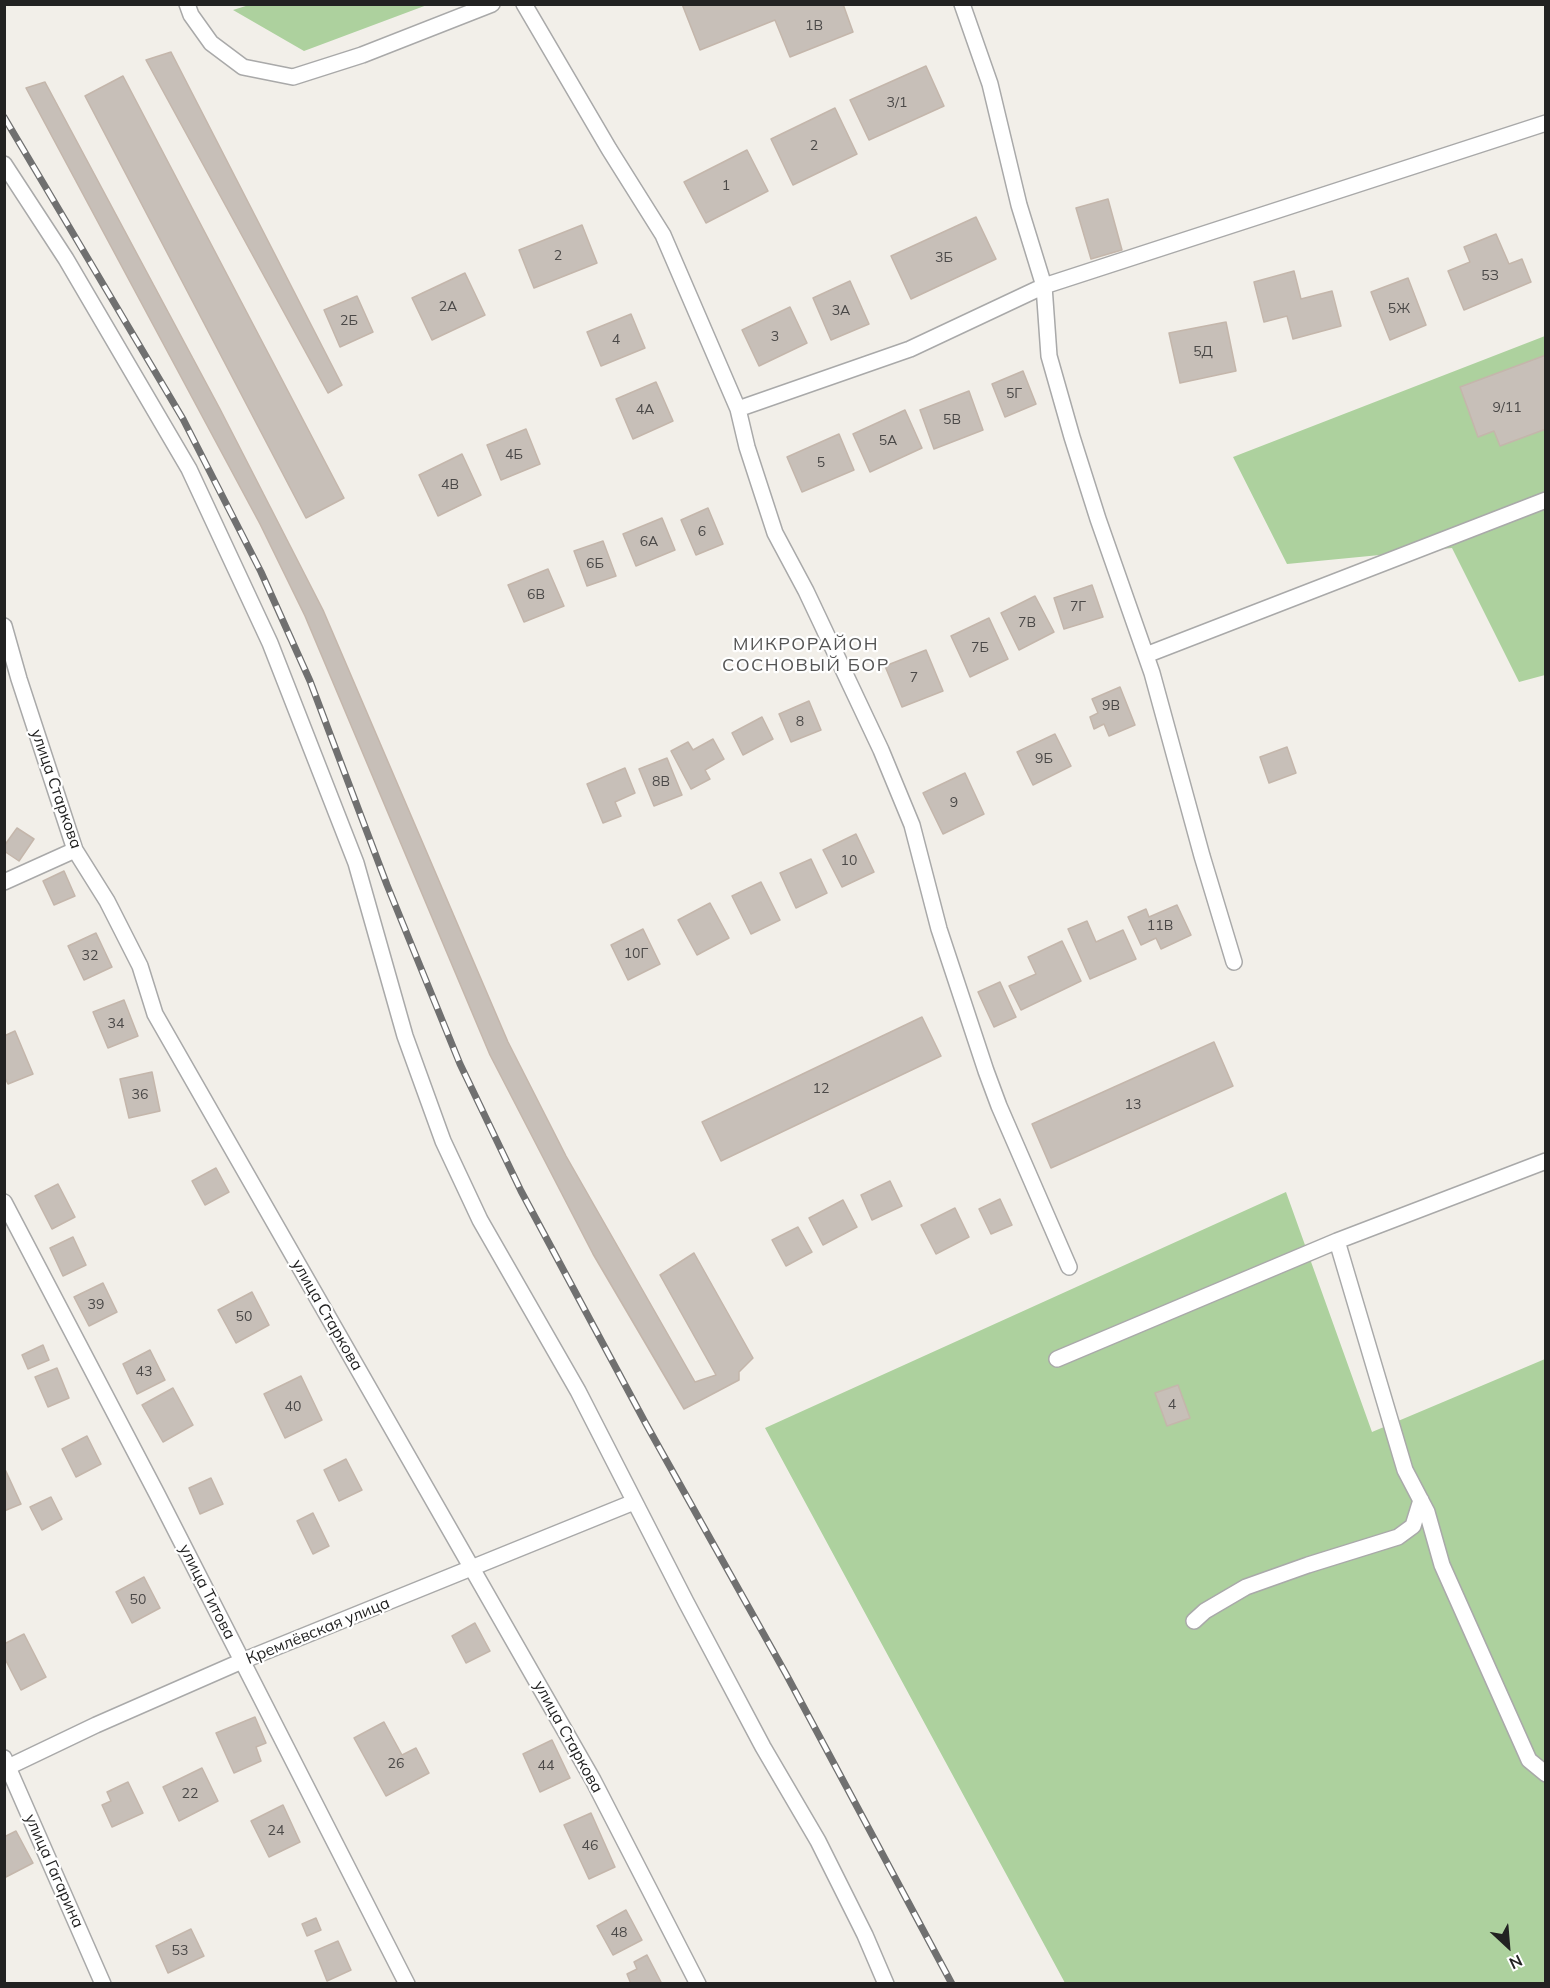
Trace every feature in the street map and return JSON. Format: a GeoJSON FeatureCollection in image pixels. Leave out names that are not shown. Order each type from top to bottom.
{"type":"FeatureCollection","features":[{"type":"Feature","properties":{"kind":"street"},"geometry":{"type":"LineString","coordinates":[[189,10],[211,43],[243,67],[293,77],[362,55],[492,4]]}},
{"type":"Feature","properties":{"kind":"street"},"geometry":{"type":"LineString","coordinates":[[524,4],[609,149],[663,235],[738,409],[747,447],[775,533],[806,591],[876,739],[912,825],[939,929],[986,1071],[1069,1267]]}},
{"type":"Feature","properties":{"kind":"street"},"geometry":{"type":"LineString","coordinates":[[962,4],[990,84],[1019,205],[1044,286],[1049,356],[1098,519],[1146,656],[1234,962]]}},
{"type":"Feature","properties":{"kind":"street"},"geometry":{"type":"LineString","coordinates":[[738,409],[910,349],[1044,286],[1545,123]]}},
{"type":"Feature","properties":{"kind":"street"},"geometry":{"type":"LineString","coordinates":[[4,164],[66,259],[189,469],[270,643],[356,863],[405,1036],[443,1141],[480,1220],[578,1391],[763,1747],[818,1841],[886,1983]]}},
{"type":"Feature","properties":{"kind":"street"},"geometry":{"type":"LineString","coordinates":[[1146,656],[1545,501]]}},
{"type":"Feature","properties":{"kind":"street","name":"улица Старкова"},"geometry":{"type":"LineString","coordinates":[[4,626],[75,850],[107,902],[140,966],[155,1014],[593,1780],[698,1983]]}},
{"type":"Feature","properties":{"kind":"street"},"geometry":{"type":"LineString","coordinates":[[4,882],[75,850]]}},
{"type":"Feature","properties":{"kind":"street"},"geometry":{"type":"LineString","coordinates":[[1057,1359],[1337,1241],[1545,1161]]}},
{"type":"Feature","properties":{"kind":"street","name":"улица Титова"},"geometry":{"type":"LineString","coordinates":[[4,1202],[407,1983]]}},
{"type":"Feature","properties":{"kind":"street"},"geometry":{"type":"LineString","coordinates":[[1337,1241],[1405,1470],[1427,1512],[1442,1565],[1529,1760],[1545,1774]]}},
{"type":"Feature","properties":{"kind":"street"},"geometry":{"type":"LineString","coordinates":[[1194,1621],[1205,1611],[1246,1587],[1398,1537],[1413,1526],[1420,1500]]}},
{"type":"Feature","properties":{"kind":"street","name":"Кремлёвская улица"},"geometry":{"type":"LineString","coordinates":[[6,1765],[242,1661],[634,1502]]}},
{"type":"Feature","properties":{"kind":"street","name":"улица Гагарина"},"geometry":{"type":"LineString","coordinates":[[6,1765],[103,1983]]}},
{"type":"Feature","properties":{"kind":"green space"},"geometry":{"type":"Polygon","coordinates":[[[249,5],[427,5],[304,51],[233,10],[249,5]]]}},
{"type":"Feature","properties":{"kind":"green space"},"geometry":{"type":"Polygon","coordinates":[[[1545,336],[1545,675],[1519,682],[1452,548],[1287,564],[1233,457],[1545,336]]]}},
{"type":"Feature","properties":{"kind":"green space"},"geometry":{"type":"Polygon","coordinates":[[[1286,1192],[1372,1432],[1545,1359],[1545,1983],[1065,1983],[765,1428],[1286,1192]]]}},
{"type":"Feature","properties":{"kind":"building"},"geometry":{"type":"Polygon","coordinates":[[[682,4],[843,4],[853,32],[790,57],[775,20],[700,50],[682,4]]]}},
{"type":"Feature","properties":{"kind":"building"},"geometry":{"type":"Polygon","coordinates":[[[171,52],[342,385],[328,393],[146,60],[171,52]]]}},
{"type":"Feature","properties":{"kind":"building"},"geometry":{"type":"Polygon","coordinates":[[[926,66],[944,106],[869,140],[850,100],[926,66]]]}},
{"type":"Feature","properties":{"kind":"building"},"geometry":{"type":"Polygon","coordinates":[[[123,76],[344,498],[306,518],[85,96],[123,76]]]}},
{"type":"Feature","properties":{"kind":"building"},"geometry":{"type":"Polygon","coordinates":[[[45,82],[220,409],[323,610],[508,1042],[566,1156],[695,1382],[716,1375],[660,1275],[694,1253],[753,1358],[739,1372],[739,1380],[684,1409],[593,1254],[490,1055],[305,616],[260,524],[26,88],[45,82]]]}},
{"type":"Feature","properties":{"kind":"building"},"geometry":{"type":"Polygon","coordinates":[[[835,108],[857,154],[793,185],[771,139],[835,108]]]}},
{"type":"Feature","properties":{"kind":"building"},"geometry":{"type":"Polygon","coordinates":[[[747,150],[768,191],[706,223],[684,182],[747,150]]]}},
{"type":"Feature","properties":{"kind":"building"},"geometry":{"type":"Polygon","coordinates":[[[1108,199],[1122,250],[1091,259],[1076,208],[1108,199]]]}},
{"type":"Feature","properties":{"kind":"building"},"geometry":{"type":"Polygon","coordinates":[[[976,217],[996,259],[911,299],[891,256],[976,217]]]}},
{"type":"Feature","properties":{"kind":"building"},"geometry":{"type":"Polygon","coordinates":[[[582,225],[597,263],[534,288],[519,250],[582,225]]]}},
{"type":"Feature","properties":{"kind":"building"},"geometry":{"type":"Polygon","coordinates":[[[1496,234],[1509,264],[1522,259],[1531,282],[1464,310],[1448,271],[1470,262],[1464,247],[1496,234]]]}},
{"type":"Feature","properties":{"kind":"building"},"geometry":{"type":"Polygon","coordinates":[[[1294,271],[1301,299],[1332,291],[1341,326],[1293,339],[1287,316],[1264,322],[1254,282],[1294,271]]]}},
{"type":"Feature","properties":{"kind":"building"},"geometry":{"type":"Polygon","coordinates":[[[465,273],[485,315],[432,340],[412,298],[465,273]]]}},
{"type":"Feature","properties":{"kind":"building"},"geometry":{"type":"Polygon","coordinates":[[[1408,278],[1426,325],[1390,340],[1371,292],[1408,278]]]}},
{"type":"Feature","properties":{"kind":"building"},"geometry":{"type":"Polygon","coordinates":[[[850,281],[869,324],[831,340],[813,298],[850,281]]]}},
{"type":"Feature","properties":{"kind":"building"},"geometry":{"type":"Polygon","coordinates":[[[357,296],[373,332],[340,347],[324,310],[357,296]]]}},
{"type":"Feature","properties":{"kind":"building"},"geometry":{"type":"Polygon","coordinates":[[[790,307],[807,343],[759,366],[742,330],[790,307]]]}},
{"type":"Feature","properties":{"kind":"building"},"geometry":{"type":"Polygon","coordinates":[[[631,314],[645,348],[601,366],[587,332],[631,314]]]}},
{"type":"Feature","properties":{"kind":"building"},"geometry":{"type":"Polygon","coordinates":[[[1226,322],[1236,371],[1180,383],[1169,333],[1226,322]]]}},
{"type":"Feature","properties":{"kind":"building"},"geometry":{"type":"Polygon","coordinates":[[[1546,355],[1546,429],[1500,446],[1494,431],[1478,437],[1460,387],[1546,355]]]}},
{"type":"Feature","properties":{"kind":"building"},"geometry":{"type":"Polygon","coordinates":[[[1023,371],[1036,404],[1005,417],[992,384],[1023,371]]]}},
{"type":"Feature","properties":{"kind":"building"},"geometry":{"type":"Polygon","coordinates":[[[656,382],[673,421],[633,439],[616,399],[656,382]]]}},
{"type":"Feature","properties":{"kind":"building"},"geometry":{"type":"Polygon","coordinates":[[[969,391],[983,430],[934,449],[920,410],[969,391]]]}},
{"type":"Feature","properties":{"kind":"building"},"geometry":{"type":"Polygon","coordinates":[[[905,410],[922,448],[870,472],[853,434],[905,410]]]}},
{"type":"Feature","properties":{"kind":"building"},"geometry":{"type":"Polygon","coordinates":[[[526,429],[540,464],[501,480],[487,445],[526,429]]]}},
{"type":"Feature","properties":{"kind":"building"},"geometry":{"type":"Polygon","coordinates":[[[839,434],[854,470],[802,492],[787,457],[839,434]]]}},
{"type":"Feature","properties":{"kind":"building"},"geometry":{"type":"Polygon","coordinates":[[[462,454],[481,495],[438,516],[419,475],[462,454]]]}},
{"type":"Feature","properties":{"kind":"building"},"geometry":{"type":"Polygon","coordinates":[[[708,508],[723,544],[696,555],[681,520],[708,508]]]}},
{"type":"Feature","properties":{"kind":"building"},"geometry":{"type":"Polygon","coordinates":[[[662,518],[675,550],[636,566],[623,534],[662,518]]]}},
{"type":"Feature","properties":{"kind":"building"},"geometry":{"type":"Polygon","coordinates":[[[603,541],[616,576],[587,586],[574,551],[603,541]]]}},
{"type":"Feature","properties":{"kind":"building"},"geometry":{"type":"Polygon","coordinates":[[[548,569],[564,606],[524,622],[508,585],[548,569]]]}},
{"type":"Feature","properties":{"kind":"building"},"geometry":{"type":"Polygon","coordinates":[[[1092,585],[1103,617],[1064,629],[1054,598],[1092,585]]]}},
{"type":"Feature","properties":{"kind":"building"},"geometry":{"type":"Polygon","coordinates":[[[1035,596],[1054,632],[1019,650],[1001,613],[1035,596]]]}},
{"type":"Feature","properties":{"kind":"building"},"geometry":{"type":"Polygon","coordinates":[[[989,618],[1008,659],[970,677],[951,636],[989,618]]]}},
{"type":"Feature","properties":{"kind":"building"},"geometry":{"type":"Polygon","coordinates":[[[926,650],[943,691],[902,707],[885,666],[926,650]]]}},
{"type":"Feature","properties":{"kind":"building"},"geometry":{"type":"Polygon","coordinates":[[[1120,687],[1135,725],[1109,736],[1104,724],[1094,729],[1090,717],[1098,713],[1092,699],[1120,687]]]}},
{"type":"Feature","properties":{"kind":"building"},"geometry":{"type":"Polygon","coordinates":[[[809,701],[821,730],[791,742],[779,714],[809,701]]]}},
{"type":"Feature","properties":{"kind":"building"},"geometry":{"type":"Polygon","coordinates":[[[762,717],[773,739],[743,755],[732,733],[762,717]]]}},
{"type":"Feature","properties":{"kind":"building"},"geometry":{"type":"Polygon","coordinates":[[[1055,734],[1071,766],[1033,785],[1017,752],[1055,734]]]}},
{"type":"Feature","properties":{"kind":"building"},"geometry":{"type":"Polygon","coordinates":[[[713,739],[724,759],[705,770],[710,779],[691,789],[671,751],[688,742],[693,750],[713,739]]]}},
{"type":"Feature","properties":{"kind":"building"},"geometry":{"type":"Polygon","coordinates":[[[1287,747],[1296,773],[1269,783],[1260,757],[1287,747]]]}},
{"type":"Feature","properties":{"kind":"building"},"geometry":{"type":"Polygon","coordinates":[[[667,758],[682,795],[654,806],[639,769],[667,758]]]}},
{"type":"Feature","properties":{"kind":"building"},"geometry":{"type":"Polygon","coordinates":[[[625,768],[635,793],[615,802],[621,816],[603,823],[587,784],[625,768]]]}},
{"type":"Feature","properties":{"kind":"building"},"geometry":{"type":"Polygon","coordinates":[[[965,773],[984,814],[943,834],[923,793],[965,773]]]}},
{"type":"Feature","properties":{"kind":"building"},"geometry":{"type":"Polygon","coordinates":[[[17,828],[34,839],[19,861],[4,851],[4,846],[17,828]]]}},
{"type":"Feature","properties":{"kind":"building"},"geometry":{"type":"Polygon","coordinates":[[[856,834],[874,872],[842,887],[823,850],[856,834]]]}},
{"type":"Feature","properties":{"kind":"building"},"geometry":{"type":"Polygon","coordinates":[[[811,859],[827,893],[796,908],[780,873],[811,859]]]}},
{"type":"Feature","properties":{"kind":"building"},"geometry":{"type":"Polygon","coordinates":[[[64,871],[75,896],[54,905],[43,881],[64,871]]]}},
{"type":"Feature","properties":{"kind":"building"},"geometry":{"type":"Polygon","coordinates":[[[761,882],[780,920],[751,934],[732,896],[761,882]]]}},
{"type":"Feature","properties":{"kind":"building"},"geometry":{"type":"Polygon","coordinates":[[[710,903],[729,938],[697,955],[678,920],[710,903]]]}},
{"type":"Feature","properties":{"kind":"building"},"geometry":{"type":"Polygon","coordinates":[[[1177,905],[1191,935],[1161,949],[1156,938],[1141,945],[1128,917],[1146,909],[1149,917],[1177,905]]]}},
{"type":"Feature","properties":{"kind":"building"},"geometry":{"type":"Polygon","coordinates":[[[1087,921],[1096,942],[1123,930],[1136,959],[1090,979],[1068,929],[1087,921]]]}},
{"type":"Feature","properties":{"kind":"building"},"geometry":{"type":"Polygon","coordinates":[[[643,929],[660,964],[628,980],[611,945],[643,929]]]}},
{"type":"Feature","properties":{"kind":"building"},"geometry":{"type":"Polygon","coordinates":[[[96,933],[112,967],[84,980],[68,946],[96,933]]]}},
{"type":"Feature","properties":{"kind":"building"},"geometry":{"type":"Polygon","coordinates":[[[1062,941],[1081,981],[1021,1010],[1009,986],[1036,974],[1028,957],[1062,941]]]}},
{"type":"Feature","properties":{"kind":"building"},"geometry":{"type":"Polygon","coordinates":[[[1000,982],[1016,1017],[994,1027],[978,992],[1000,982]]]}},
{"type":"Feature","properties":{"kind":"building"},"geometry":{"type":"Polygon","coordinates":[[[124,1000],[138,1036],[108,1048],[93,1012],[124,1000]]]}},
{"type":"Feature","properties":{"kind":"building"},"geometry":{"type":"Polygon","coordinates":[[[922,1017],[941,1056],[721,1161],[702,1122],[922,1017]]]}},
{"type":"Feature","properties":{"kind":"building"},"geometry":{"type":"Polygon","coordinates":[[[15,1031],[33,1074],[8,1084],[4,1076],[4,1036],[15,1031]]]}},
{"type":"Feature","properties":{"kind":"building"},"geometry":{"type":"Polygon","coordinates":[[[1214,1042],[1233,1086],[1051,1168],[1032,1124],[1214,1042]]]}},
{"type":"Feature","properties":{"kind":"building"},"geometry":{"type":"Polygon","coordinates":[[[152,1072],[160,1111],[129,1118],[120,1079],[152,1072]]]}},
{"type":"Feature","properties":{"kind":"building"},"geometry":{"type":"Polygon","coordinates":[[[216,1168],[229,1192],[205,1205],[192,1181],[216,1168]]]}},
{"type":"Feature","properties":{"kind":"building"},"geometry":{"type":"Polygon","coordinates":[[[890,1181],[902,1206],[872,1220],[861,1195],[890,1181]]]}},
{"type":"Feature","properties":{"kind":"building"},"geometry":{"type":"Polygon","coordinates":[[[58,1184],[75,1217],[52,1229],[35,1196],[58,1184]]]}},
{"type":"Feature","properties":{"kind":"building"},"geometry":{"type":"Polygon","coordinates":[[[1000,1199],[1012,1225],[991,1234],[979,1209],[1000,1199]]]}},
{"type":"Feature","properties":{"kind":"building"},"geometry":{"type":"Polygon","coordinates":[[[843,1200],[857,1227],[823,1245],[809,1218],[843,1200]]]}},
{"type":"Feature","properties":{"kind":"building"},"geometry":{"type":"Polygon","coordinates":[[[955,1208],[969,1237],[936,1254],[921,1225],[955,1208]]]}},
{"type":"Feature","properties":{"kind":"building"},"geometry":{"type":"Polygon","coordinates":[[[798,1227],[812,1252],[786,1266],[772,1240],[798,1227]]]}},
{"type":"Feature","properties":{"kind":"building"},"geometry":{"type":"Polygon","coordinates":[[[73,1237],[86,1265],[63,1276],[50,1248],[73,1237]]]}},
{"type":"Feature","properties":{"kind":"building"},"geometry":{"type":"Polygon","coordinates":[[[103,1283],[117,1312],[89,1326],[74,1297],[103,1283]]]}},
{"type":"Feature","properties":{"kind":"building"},"geometry":{"type":"Polygon","coordinates":[[[252,1292],[269,1325],[236,1343],[218,1310],[252,1292]]]}},
{"type":"Feature","properties":{"kind":"building"},"geometry":{"type":"Polygon","coordinates":[[[43,1345],[49,1360],[28,1369],[22,1355],[43,1345]]]}},
{"type":"Feature","properties":{"kind":"building"},"geometry":{"type":"Polygon","coordinates":[[[150,1350],[165,1380],[137,1394],[123,1364],[150,1350]]]}},
{"type":"Feature","properties":{"kind":"building"},"geometry":{"type":"Polygon","coordinates":[[[57,1368],[69,1398],[48,1407],[35,1377],[57,1368]]]}},
{"type":"Feature","properties":{"kind":"building"},"geometry":{"type":"Polygon","coordinates":[[[301,1376],[322,1420],[285,1438],[264,1394],[301,1376]]]}},
{"type":"Feature","properties":{"kind":"building"},"geometry":{"type":"Polygon","coordinates":[[[1178,1385],[1190,1418],[1167,1426],[1155,1393],[1178,1385]]]}},
{"type":"Feature","properties":{"kind":"building"},"geometry":{"type":"Polygon","coordinates":[[[173,1388],[193,1425],[163,1442],[142,1405],[173,1388]]]}},
{"type":"Feature","properties":{"kind":"building"},"geometry":{"type":"Polygon","coordinates":[[[87,1436],[101,1464],[76,1477],[62,1449],[87,1436]]]}},
{"type":"Feature","properties":{"kind":"building"},"geometry":{"type":"Polygon","coordinates":[[[346,1459],[362,1490],[339,1501],[324,1470],[346,1459]]]}},
{"type":"Feature","properties":{"kind":"building"},"geometry":{"type":"Polygon","coordinates":[[[4,1467],[21,1504],[4,1511],[4,1467]]]}},
{"type":"Feature","properties":{"kind":"building"},"geometry":{"type":"Polygon","coordinates":[[[211,1478],[223,1504],[200,1514],[189,1488],[211,1478]]]}},
{"type":"Feature","properties":{"kind":"building"},"geometry":{"type":"Polygon","coordinates":[[[51,1497],[62,1519],[42,1530],[30,1507],[51,1497]]]}},
{"type":"Feature","properties":{"kind":"building"},"geometry":{"type":"Polygon","coordinates":[[[313,1513],[329,1546],[313,1554],[297,1521],[313,1513]]]}},
{"type":"Feature","properties":{"kind":"building"},"geometry":{"type":"Polygon","coordinates":[[[144,1577],[160,1608],[132,1623],[116,1592],[144,1577]]]}},
{"type":"Feature","properties":{"kind":"building"},"geometry":{"type":"Polygon","coordinates":[[[475,1623],[490,1651],[466,1663],[452,1636],[475,1623]]]}},
{"type":"Feature","properties":{"kind":"building"},"geometry":{"type":"Polygon","coordinates":[[[24,1634],[46,1677],[21,1690],[4,1657],[4,1644],[24,1634]]]}},
{"type":"Feature","properties":{"kind":"building"},"geometry":{"type":"Polygon","coordinates":[[[255,1717],[266,1743],[256,1747],[261,1761],[234,1773],[216,1733],[255,1717]]]}},
{"type":"Feature","properties":{"kind":"building"},"geometry":{"type":"Polygon","coordinates":[[[384,1722],[402,1755],[416,1748],[429,1773],[386,1796],[354,1738],[384,1722]]]}},
{"type":"Feature","properties":{"kind":"building"},"geometry":{"type":"Polygon","coordinates":[[[552,1740],[570,1778],[540,1792],[523,1754],[552,1740]]]}},
{"type":"Feature","properties":{"kind":"building"},"geometry":{"type":"Polygon","coordinates":[[[202,1768],[218,1801],[179,1821],[163,1787],[202,1768]]]}},
{"type":"Feature","properties":{"kind":"building"},"geometry":{"type":"Polygon","coordinates":[[[128,1782],[143,1813],[112,1827],[102,1805],[111,1801],[107,1792],[128,1782]]]}},
{"type":"Feature","properties":{"kind":"building"},"geometry":{"type":"Polygon","coordinates":[[[283,1805],[300,1842],[269,1857],[251,1821],[283,1805]]]}},
{"type":"Feature","properties":{"kind":"building"},"geometry":{"type":"Polygon","coordinates":[[[591,1813],[615,1867],[589,1879],[564,1825],[591,1813]]]}},
{"type":"Feature","properties":{"kind":"building"},"geometry":{"type":"Polygon","coordinates":[[[16,1831],[33,1863],[4,1878],[4,1837],[16,1831]]]}},
{"type":"Feature","properties":{"kind":"building"},"geometry":{"type":"Polygon","coordinates":[[[626,1910],[642,1940],[613,1955],[597,1926],[626,1910]]]}},
{"type":"Feature","properties":{"kind":"building"},"geometry":{"type":"Polygon","coordinates":[[[316,1918],[321,1930],[307,1936],[302,1924],[316,1918]]]}},
{"type":"Feature","properties":{"kind":"building"},"geometry":{"type":"Polygon","coordinates":[[[191,1929],[204,1956],[168,1973],[156,1946],[191,1929]]]}},
{"type":"Feature","properties":{"kind":"building"},"geometry":{"type":"Polygon","coordinates":[[[338,1941],[351,1970],[327,1981],[315,1951],[338,1941]]]}},
{"type":"Feature","properties":{"kind":"building"},"geometry":{"type":"Polygon","coordinates":[[[647,1955],[662,1984],[631,1984],[627,1974],[637,1969],[634,1962],[647,1955]]]}},
{"type":"Feature","properties":{"kind":"railway"},"geometry":{"type":"LineString","coordinates":[[4,117],[183,419],[261,572],[310,681],[387,885],[460,1064],[521,1191],[646,1424],[786,1674],[952,1984]]}},
{"type":"Feature","properties":{"kind":"district","name":"МИКРОРАЙОН СОСНОВЫЙ БОР"},"geometry":{"type":"Point","coordinates":[806,655]}}]}
